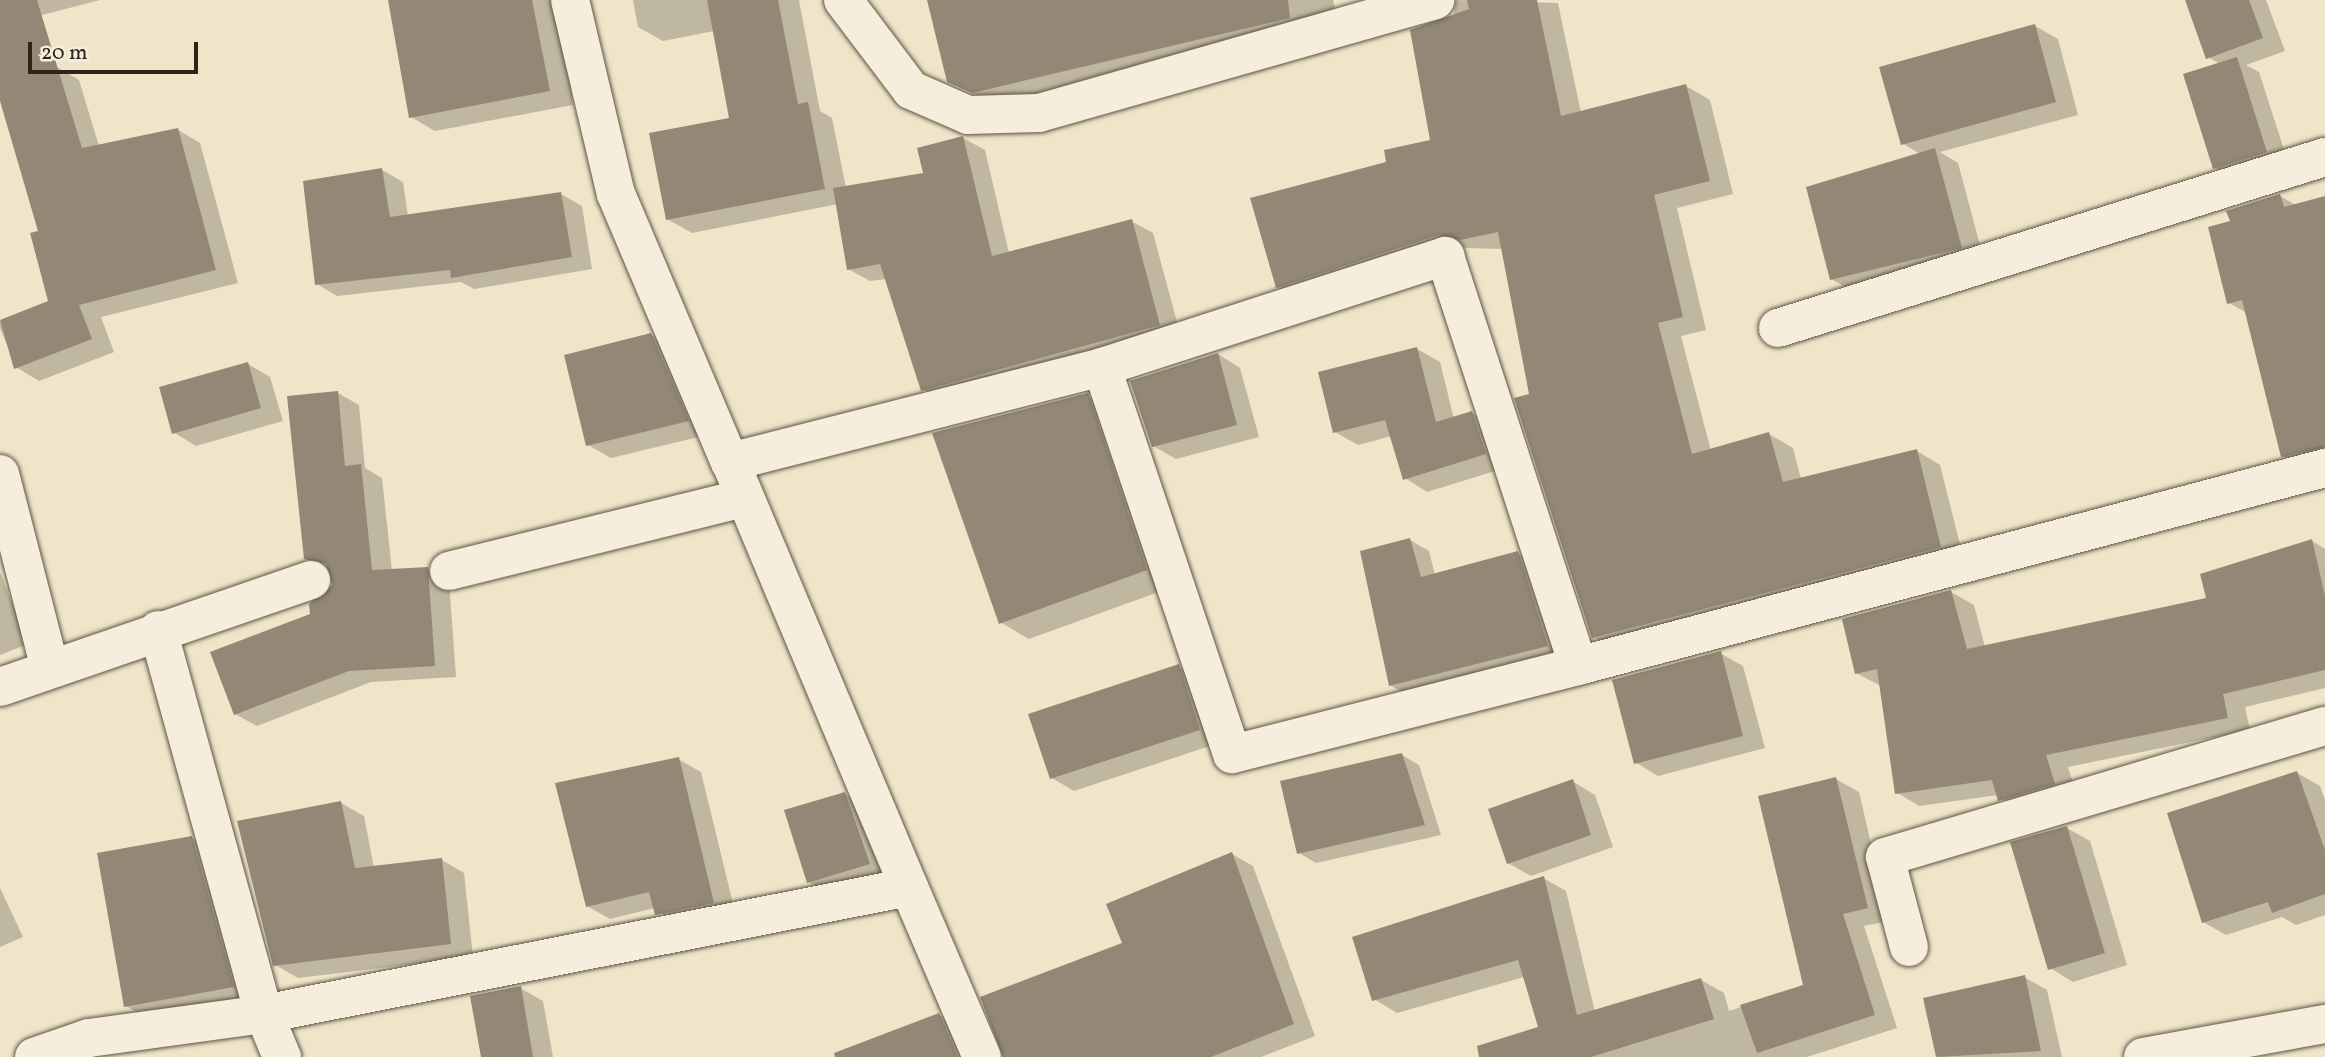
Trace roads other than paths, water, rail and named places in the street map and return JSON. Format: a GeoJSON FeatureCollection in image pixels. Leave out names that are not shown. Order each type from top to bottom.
{"type":"FeatureCollection","features":[{"type":"Feature","properties":{"kind":"street"},"geometry":{"type":"LineString","coordinates":[[570,0],[616,194],[982,1057]]}},
{"type":"Feature","properties":{"kind":"street"},"geometry":{"type":"LineString","coordinates":[[843,0],[911,90],[968,115],[1039,113],[1435,0]]}},
{"type":"Feature","properties":{"kind":"street"},"geometry":{"type":"LineString","coordinates":[[1778,328],[2325,157]]}},
{"type":"Feature","properties":{"kind":"street"},"geometry":{"type":"LineString","coordinates":[[730,462],[1102,367],[1445,256],[1578,666]]}},
{"type":"Feature","properties":{"kind":"street"},"geometry":{"type":"LineString","coordinates":[[1102,367],[1233,754],[1578,666],[2325,468]]}},
{"type":"Feature","properties":{"kind":"street"},"geometry":{"type":"LineString","coordinates":[[0,474],[50,669]]}},
{"type":"Feature","properties":{"kind":"street"},"geometry":{"type":"LineString","coordinates":[[449,571],[744,498]]}},
{"type":"Feature","properties":{"kind":"street"},"geometry":{"type":"LineString","coordinates":[[0,687],[158,630],[311,580]]}},
{"type":"Feature","properties":{"kind":"street"},"geometry":{"type":"LineString","coordinates":[[158,630],[264,1014],[282,1057]]}},
{"type":"Feature","properties":{"kind":"street"},"geometry":{"type":"LineString","coordinates":[[1909,947],[1885,857],[2325,726]]}},
{"type":"Feature","properties":{"kind":"street"},"geometry":{"type":"LineString","coordinates":[[34,1057],[89,1038],[264,1014],[909,887]]}},
{"type":"Feature","properties":{"kind":"street"},"geometry":{"type":"LineString","coordinates":[[2143,1057],[2325,1024]]}}]}
